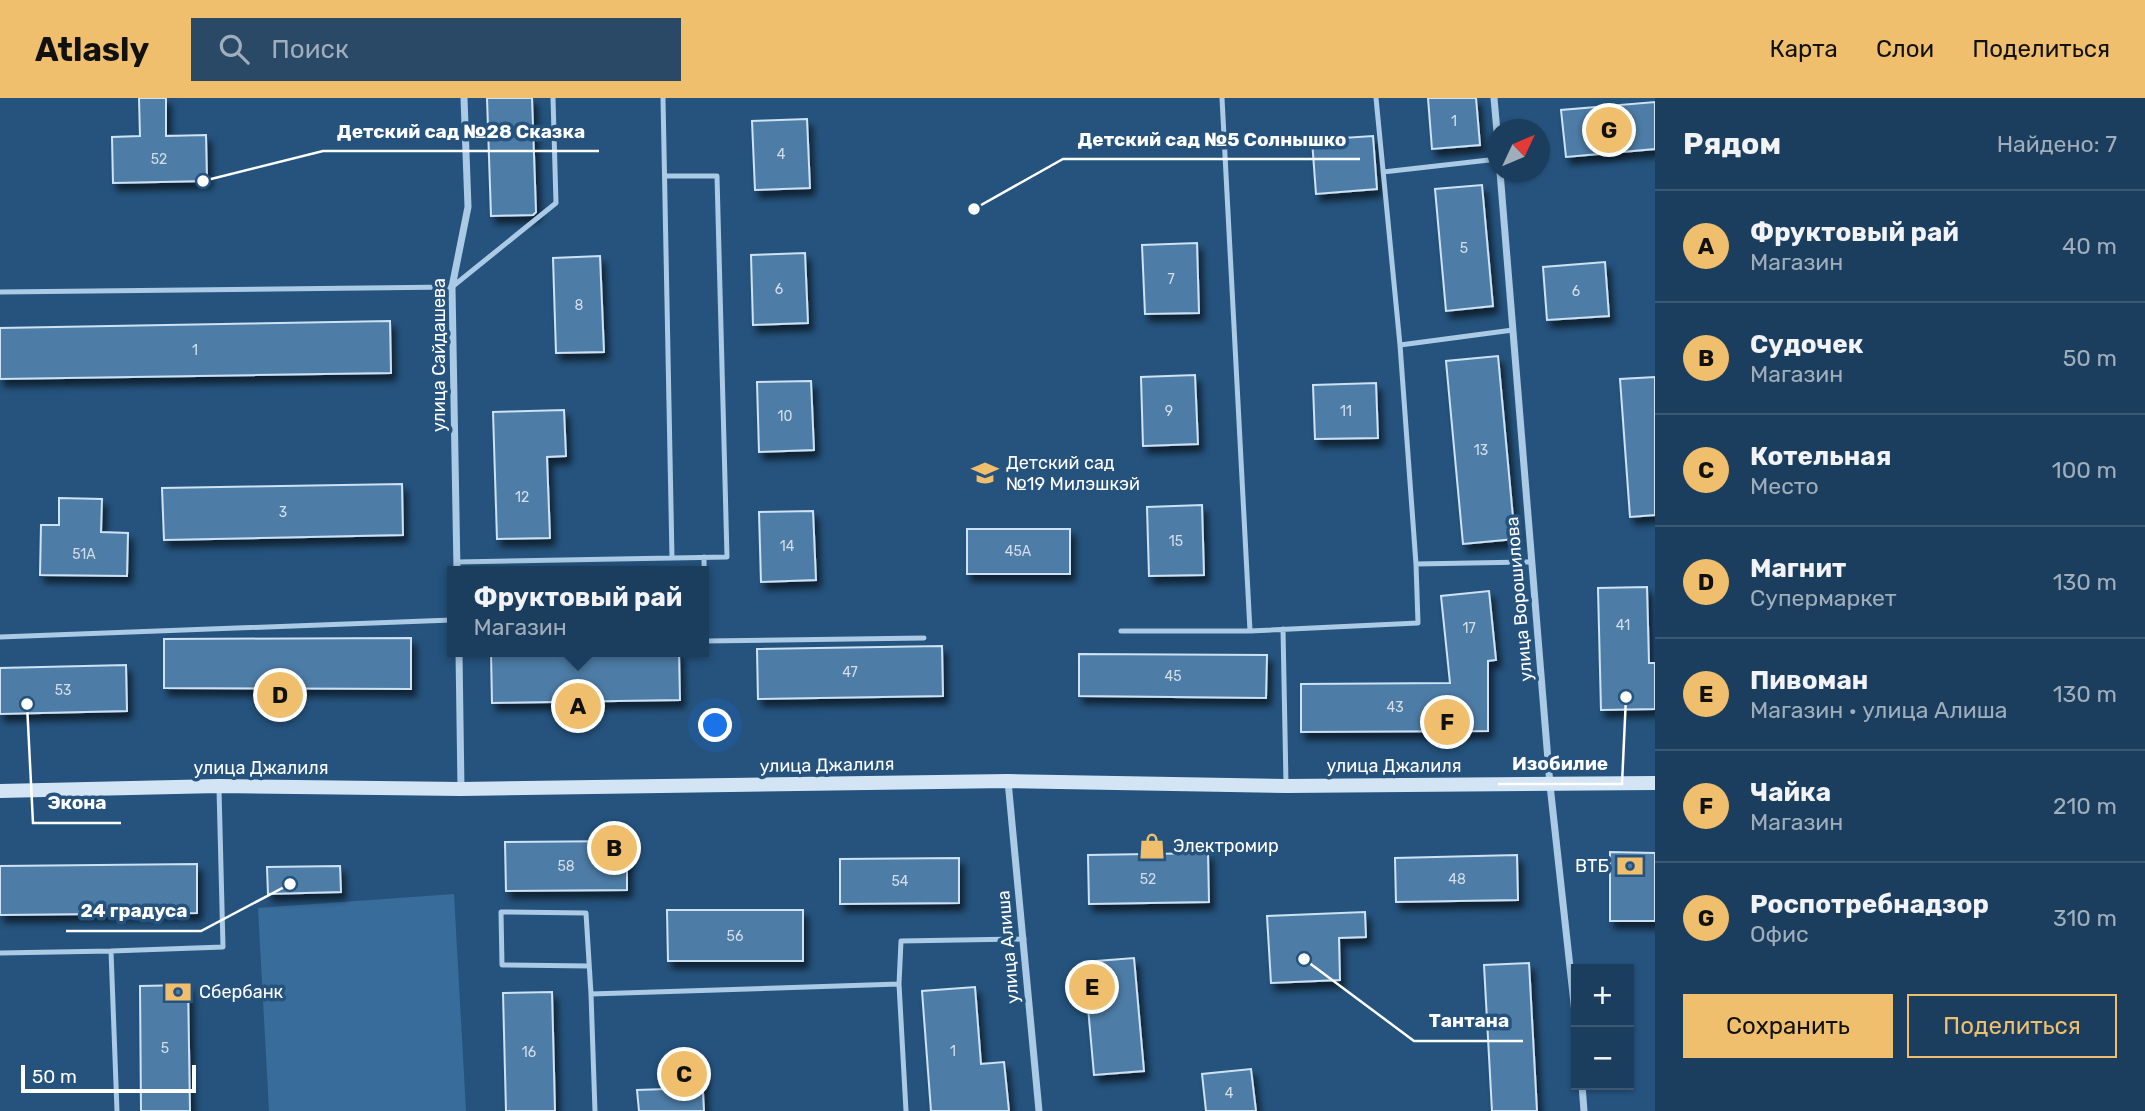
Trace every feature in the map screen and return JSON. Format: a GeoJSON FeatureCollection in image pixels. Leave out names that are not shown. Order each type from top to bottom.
{"type":"FeatureCollection","features":[{"type":"Feature","properties":{"kind":"main road","name":"улица Джалиля"},"geometry":{"type":"LineString","coordinates":[[0,791],[219,786],[461,789],[1008,781],[1286,786],[1655,783]]}},
{"type":"Feature","properties":{"kind":"street","name":"улица Сайдашева"},"geometry":{"type":"LineString","coordinates":[[457,566],[452,287],[468,207],[464,98]]}},
{"type":"Feature","properties":{"kind":"street"},"geometry":{"type":"LineString","coordinates":[[1494,98],[1495,119]]}},
{"type":"Feature","properties":{"kind":"street","name":"улица Ворошилова"},"geometry":{"type":"LineString","coordinates":[[1501,182],[1550,785],[1571,976]]}},
{"type":"Feature","properties":{"kind":"street"},"geometry":{"type":"LineString","coordinates":[[459,657],[461,789]]}},
{"type":"Feature","properties":{"kind":"street","name":"улица Алиша"},"geometry":{"type":"LineString","coordinates":[[1008,781],[1039,1111]]}},
{"type":"Feature","properties":{"kind":"street"},"geometry":{"type":"LineString","coordinates":[[1583,1090],[1584,1111]]}},
{"type":"Feature","properties":{"kind":"lane"},"geometry":{"type":"LineString","coordinates":[[0,292],[452,287],[556,203],[553,98]]}},
{"type":"Feature","properties":{"kind":"lane"},"geometry":{"type":"LineString","coordinates":[[663,98],[672,558]]}},
{"type":"Feature","properties":{"kind":"lane"},"geometry":{"type":"LineString","coordinates":[[1222,98],[1250,631]]}},
{"type":"Feature","properties":{"kind":"lane"},"geometry":{"type":"LineString","coordinates":[[1121,631],[1250,631],[1418,624],[1400,345],[1376,98]]}},
{"type":"Feature","properties":{"kind":"lane"},"geometry":{"type":"LineString","coordinates":[[1383,172],[1487,160]]}},
{"type":"Feature","properties":{"kind":"lane"},"geometry":{"type":"LineString","coordinates":[[457,562],[727,557],[717,176],[665,176]]}},
{"type":"Feature","properties":{"kind":"lane"},"geometry":{"type":"LineString","coordinates":[[1400,345],[1513,330]]}},
{"type":"Feature","properties":{"kind":"lane"},"geometry":{"type":"LineString","coordinates":[[704,557],[704,566]]}},
{"type":"Feature","properties":{"kind":"lane"},"geometry":{"type":"LineString","coordinates":[[1416,564],[1531,562]]}},
{"type":"Feature","properties":{"kind":"lane"},"geometry":{"type":"LineString","coordinates":[[0,636],[447,620]]}},
{"type":"Feature","properties":{"kind":"lane"},"geometry":{"type":"LineString","coordinates":[[1283,629],[1286,786]]}},
{"type":"Feature","properties":{"kind":"lane"},"geometry":{"type":"LineString","coordinates":[[709,640],[924,639]]}},
{"type":"Feature","properties":{"kind":"lane"},"geometry":{"type":"LineString","coordinates":[[0,953],[223,947],[219,786]]}},
{"type":"Feature","properties":{"kind":"lane"},"geometry":{"type":"LineString","coordinates":[[589,966],[502,965],[501,912],[586,913],[591,994],[595,1111]]}},
{"type":"Feature","properties":{"kind":"lane"},"geometry":{"type":"LineString","coordinates":[[906,1111],[899,984],[901,941],[1024,939]]}},
{"type":"Feature","properties":{"kind":"lane"},"geometry":{"type":"LineString","coordinates":[[111,951],[117,1111]]}},
{"type":"Feature","properties":{"kind":"lane"},"geometry":{"type":"LineString","coordinates":[[591,994],[899,984]]}},
{"type":"Feature","properties":{"kind":"shaded area"},"geometry":{"type":"Polygon","coordinates":[[[454,894],[466,1111],[269,1111],[258,908],[454,894]]]}},
{"type":"Feature","properties":{"kind":"building"},"geometry":{"type":"Polygon","coordinates":[[[139,98],[166,98],[166,136],[206,135],[207,181],[113,183],[112,137],[140,136],[139,98]]]}},
{"type":"Feature","properties":{"kind":"building"},"geometry":{"type":"Polygon","coordinates":[[[487,98],[532,98],[536,212],[533,215],[491,216],[487,98]]]}},
{"type":"Feature","properties":{"kind":"building"},"geometry":{"type":"Polygon","coordinates":[[[1428,98],[1476,98],[1480,145],[1432,149],[1428,98]]]}},
{"type":"Feature","properties":{"kind":"building"},"geometry":{"type":"Polygon","coordinates":[[[1655,102],[1655,149],[1566,157],[1561,110],[1655,102]]]}},
{"type":"Feature","properties":{"kind":"building"},"geometry":{"type":"Polygon","coordinates":[[[807,119],[810,188],[755,190],[752,121],[807,119]]]}},
{"type":"Feature","properties":{"kind":"building"},"geometry":{"type":"Polygon","coordinates":[[[1373,136],[1377,189],[1316,194],[1312,140],[1373,136]]]}},
{"type":"Feature","properties":{"kind":"building"},"geometry":{"type":"Polygon","coordinates":[[[1482,185],[1493,306],[1446,311],[1435,189],[1482,185]]]}},
{"type":"Feature","properties":{"kind":"building"},"geometry":{"type":"Polygon","coordinates":[[[1197,243],[1199,313],[1145,314],[1142,245],[1197,243]]]}},
{"type":"Feature","properties":{"kind":"building"},"geometry":{"type":"Polygon","coordinates":[[[805,253],[808,323],[753,325],[751,255],[805,253]]]}},
{"type":"Feature","properties":{"kind":"building"},"geometry":{"type":"Polygon","coordinates":[[[600,256],[604,352],[556,353],[553,258],[600,256]]]}},
{"type":"Feature","properties":{"kind":"building"},"geometry":{"type":"Polygon","coordinates":[[[1605,262],[1609,316],[1547,320],[1543,267],[1605,262]]]}},
{"type":"Feature","properties":{"kind":"building"},"geometry":{"type":"Polygon","coordinates":[[[390,321],[391,373],[0,379],[0,328],[390,321]]]}},
{"type":"Feature","properties":{"kind":"building"},"geometry":{"type":"Polygon","coordinates":[[[1498,356],[1515,539],[1463,544],[1446,361],[1498,356]]]}},
{"type":"Feature","properties":{"kind":"building"},"geometry":{"type":"Polygon","coordinates":[[[1195,375],[1198,444],[1143,446],[1141,377],[1195,375]]]}},
{"type":"Feature","properties":{"kind":"building"},"geometry":{"type":"Polygon","coordinates":[[[1655,377],[1655,515],[1630,517],[1620,379],[1655,377]]]}},
{"type":"Feature","properties":{"kind":"building"},"geometry":{"type":"Polygon","coordinates":[[[811,381],[814,450],[759,452],[757,382],[811,381]]]}},
{"type":"Feature","properties":{"kind":"building"},"geometry":{"type":"Polygon","coordinates":[[[1376,383],[1378,438],[1315,439],[1313,385],[1376,383]]]}},
{"type":"Feature","properties":{"kind":"building"},"geometry":{"type":"Polygon","coordinates":[[[564,410],[566,456],[547,457],[550,538],[497,539],[493,412],[564,410]]]}},
{"type":"Feature","properties":{"kind":"building"},"geometry":{"type":"Polygon","coordinates":[[[402,484],[403,535],[164,540],[162,488],[402,484]]]}},
{"type":"Feature","properties":{"kind":"building"},"geometry":{"type":"Polygon","coordinates":[[[59,498],[102,499],[101,532],[128,533],[127,576],[40,575],[41,525],[59,525],[59,498]]]}},
{"type":"Feature","properties":{"kind":"building"},"geometry":{"type":"Polygon","coordinates":[[[1202,505],[1204,575],[1149,576],[1147,507],[1202,505]]]}},
{"type":"Feature","properties":{"kind":"building"},"geometry":{"type":"Polygon","coordinates":[[[813,511],[816,580],[761,582],[759,512],[813,511]]]}},
{"type":"Feature","properties":{"kind":"building"},"geometry":{"type":"Polygon","coordinates":[[[967,529],[1070,529],[1070,574],[967,574],[967,529]]]}},
{"type":"Feature","properties":{"kind":"building"},"geometry":{"type":"Polygon","coordinates":[[[1647,587],[1649,663],[1655,663],[1655,709],[1601,710],[1598,588],[1647,587]]]}},
{"type":"Feature","properties":{"kind":"building"},"geometry":{"type":"Polygon","coordinates":[[[1489,591],[1496,660],[1488,661],[1488,731],[1301,732],[1301,684],[1450,683],[1441,596],[1489,591]]]}},
{"type":"Feature","properties":{"kind":"building"},"geometry":{"type":"Polygon","coordinates":[[[411,638],[411,689],[164,688],[164,639],[411,638]]]}},
{"type":"Feature","properties":{"kind":"building"},"geometry":{"type":"Polygon","coordinates":[[[942,646],[943,696],[758,699],[757,649],[942,646]]]}},
{"type":"Feature","properties":{"kind":"building"},"geometry":{"type":"Polygon","coordinates":[[[1079,654],[1267,655],[1266,698],[1079,696],[1079,654]]]}},
{"type":"Feature","properties":{"kind":"building"},"geometry":{"type":"Polygon","coordinates":[[[491,657],[679,657],[680,700],[492,703],[491,657]]]}},
{"type":"Feature","properties":{"kind":"building"},"geometry":{"type":"Polygon","coordinates":[[[126,665],[127,711],[0,714],[0,668],[126,665]]]}},
{"type":"Feature","properties":{"kind":"building"},"geometry":{"type":"Polygon","coordinates":[[[627,841],[627,890],[506,891],[505,842],[627,841]]]}},
{"type":"Feature","properties":{"kind":"building"},"geometry":{"type":"Polygon","coordinates":[[[1610,852],[1655,853],[1655,921],[1610,921],[1610,852]]]}},
{"type":"Feature","properties":{"kind":"building"},"geometry":{"type":"Polygon","coordinates":[[[1208,853],[1209,902],[1089,904],[1088,855],[1208,853]]]}},
{"type":"Feature","properties":{"kind":"building"},"geometry":{"type":"Polygon","coordinates":[[[1517,855],[1518,900],[1396,902],[1395,858],[1517,855]]]}},
{"type":"Feature","properties":{"kind":"building"},"geometry":{"type":"Polygon","coordinates":[[[959,858],[959,903],[840,904],[840,859],[959,858]]]}},
{"type":"Feature","properties":{"kind":"building"},"geometry":{"type":"Polygon","coordinates":[[[197,864],[197,913],[0,915],[0,866],[197,864]]]}},
{"type":"Feature","properties":{"kind":"building"},"geometry":{"type":"Polygon","coordinates":[[[340,866],[341,892],[268,894],[267,867],[340,866]]]}},
{"type":"Feature","properties":{"kind":"building"},"geometry":{"type":"Polygon","coordinates":[[[667,910],[803,910],[803,961],[668,961],[667,910]]]}},
{"type":"Feature","properties":{"kind":"building"},"geometry":{"type":"Polygon","coordinates":[[[1365,912],[1366,937],[1339,938],[1340,980],[1271,983],[1267,916],[1365,912]]]}},
{"type":"Feature","properties":{"kind":"building"},"geometry":{"type":"Polygon","coordinates":[[[1134,958],[1144,1071],[1094,1075],[1084,962],[1134,958]]]}},
{"type":"Feature","properties":{"kind":"building"},"geometry":{"type":"Polygon","coordinates":[[[1529,963],[1537,1111],[1492,1111],[1484,965],[1529,963]]]}},
{"type":"Feature","properties":{"kind":"building"},"geometry":{"type":"Polygon","coordinates":[[[188,985],[190,1111],[141,1111],[140,986],[188,985]]]}},
{"type":"Feature","properties":{"kind":"building"},"geometry":{"type":"Polygon","coordinates":[[[975,987],[981,1064],[1004,1062],[1009,1111],[931,1111],[922,991],[975,987]]]}},
{"type":"Feature","properties":{"kind":"building"},"geometry":{"type":"Polygon","coordinates":[[[552,992],[555,1111],[506,1111],[503,993],[552,992]]]}},
{"type":"Feature","properties":{"kind":"building"},"geometry":{"type":"Polygon","coordinates":[[[701,1056],[704,1111],[639,1111],[637,1090],[667,1089],[665,1058],[701,1056]]]}},
{"type":"Feature","properties":{"kind":"building"},"geometry":{"type":"Polygon","coordinates":[[[1251,1069],[1256,1111],[1206,1111],[1202,1074],[1251,1069]]]}},
{"type":"Feature","properties":{"kind":"place","name":"Роспотребнадзор"},"geometry":{"type":"Point","coordinates":[1609,130]}},
{"type":"Feature","properties":{"kind":"place","name":"Детский сад №28 Сказка"},"geometry":{"type":"Point","coordinates":[203,181]}},
{"type":"Feature","properties":{"kind":"place","name":"Детский сад №5 Солнышко"},"geometry":{"type":"Point","coordinates":[974,209]}},
{"type":"Feature","properties":{"kind":"place","name":"Детский сад №19 Милэшкэй"},"geometry":{"type":"Point","coordinates":[985,473]}},
{"type":"Feature","properties":{"kind":"place","name":"Магнит"},"geometry":{"type":"Point","coordinates":[280,695]}},
{"type":"Feature","properties":{"kind":"place","name":"Изобилие"},"geometry":{"type":"Point","coordinates":[1626,697]}},
{"type":"Feature","properties":{"kind":"place","name":"Экона"},"geometry":{"type":"Point","coordinates":[27,704]}},
{"type":"Feature","properties":{"kind":"place","name":"Фруктовый рай"},"geometry":{"type":"Point","coordinates":[578,706]}},
{"type":"Feature","properties":{"kind":"place","name":"Чайка"},"geometry":{"type":"Point","coordinates":[1447,722]}},
{"type":"Feature","properties":{"kind":"place","name":"Электромир"},"geometry":{"type":"Point","coordinates":[1152,846]}},
{"type":"Feature","properties":{"kind":"place","name":"Судочек"},"geometry":{"type":"Point","coordinates":[614,848]}},
{"type":"Feature","properties":{"kind":"place","name":"ВТБ"},"geometry":{"type":"Point","coordinates":[1630,866]}},
{"type":"Feature","properties":{"kind":"place","name":"24 градуса"},"geometry":{"type":"Point","coordinates":[290,884]}},
{"type":"Feature","properties":{"kind":"place","name":"Тантана"},"geometry":{"type":"Point","coordinates":[1304,959]}},
{"type":"Feature","properties":{"kind":"place","name":"Пивоман"},"geometry":{"type":"Point","coordinates":[1092,987]}},
{"type":"Feature","properties":{"kind":"place","name":"Сбербанк"},"geometry":{"type":"Point","coordinates":[178,992]}},
{"type":"Feature","properties":{"kind":"place","name":"Котельная"},"geometry":{"type":"Point","coordinates":[684,1074]}}]}
